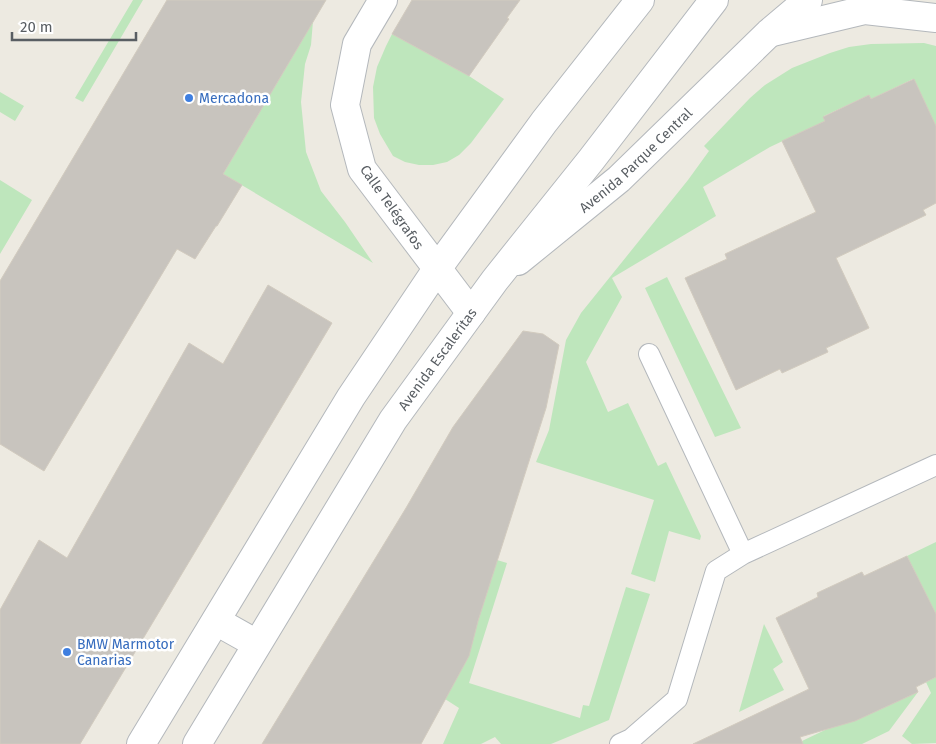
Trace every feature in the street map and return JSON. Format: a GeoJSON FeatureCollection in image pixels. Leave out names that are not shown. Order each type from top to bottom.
{"type":"FeatureCollection","features":[{"type":"Feature","properties":{"kind":"street","name":"Calle Telégrafos"},"geometry":{"type":"LineString","coordinates":[[382,0],[357,44],[345,105],[362,169],[471,313]]}},
{"type":"Feature","properties":{"kind":"street"},"geometry":{"type":"LineString","coordinates":[[141,744],[351,397],[437,269],[544,122],[640,0]]}},
{"type":"Feature","properties":{"kind":"street","name":"Avenida Escaleritas"},"geometry":{"type":"LineString","coordinates":[[197,744],[393,420],[495,280],[591,160],[714,0]]}},
{"type":"Feature","properties":{"kind":"street","name":"Avenida Parque Central"},"geometry":{"type":"LineString","coordinates":[[495,280],[619,179],[769,33],[808,0]]}},
{"type":"Feature","properties":{"kind":"street"},"geometry":{"type":"LineString","coordinates":[[769,33],[865,10],[936,18]]}},
{"type":"Feature","properties":{"kind":"street"},"geometry":{"type":"LineString","coordinates":[[216,621],[258,644]]}},
{"type":"Feature","properties":{"kind":"lane"},"geometry":{"type":"LineString","coordinates":[[650,354],[743,554]]}},
{"type":"Feature","properties":{"kind":"lane"},"geometry":{"type":"LineString","coordinates":[[620,744],[631,739],[677,699],[716,571],[743,554],[936,465]]}},
{"type":"Feature","properties":{"kind":"green space"},"geometry":{"type":"Polygon","coordinates":[[[133,0],[143,0],[83,102],[75,98],[133,0]]]}},
{"type":"Feature","properties":{"kind":"green space"},"geometry":{"type":"Polygon","coordinates":[[[313,21],[311,45],[305,64],[301,102],[306,152],[321,191],[373,263],[223,174],[313,21]]]}},
{"type":"Feature","properties":{"kind":"green space"},"geometry":{"type":"Polygon","coordinates":[[[392,34],[469,76],[504,99],[471,143],[459,155],[447,162],[419,165],[405,162],[393,156],[380,134],[374,118],[373,87],[377,67],[392,34]]]}},
{"type":"Feature","properties":{"kind":"green space"},"geometry":{"type":"Polygon","coordinates":[[[924,43],[936,46],[936,162],[913,79],[871,99],[869,95],[824,116],[825,121],[770,147],[703,187],[716,216],[612,278],[622,297],[586,362],[608,412],[628,403],[658,466],[666,462],[701,536],[700,540],[669,531],[655,582],[631,574],[654,500],[536,462],[549,430],[566,340],[581,313],[688,180],[709,151],[704,146],[765,85],[792,68],[849,47],[871,44],[924,43]]]}},
{"type":"Feature","properties":{"kind":"green space"},"geometry":{"type":"Polygon","coordinates":[[[0,92],[24,106],[15,121],[0,112],[0,92]]]}},
{"type":"Feature","properties":{"kind":"green space"},"geometry":{"type":"Polygon","coordinates":[[[0,180],[32,200],[0,254],[0,180]]]}},
{"type":"Feature","properties":{"kind":"green space"},"geometry":{"type":"Polygon","coordinates":[[[667,277],[741,428],[715,437],[645,288],[667,277]]]}},
{"type":"Feature","properties":{"kind":"green space"},"geometry":{"type":"Polygon","coordinates":[[[936,542],[936,617],[907,556],[936,542]]]}},
{"type":"Feature","properties":{"kind":"green space"},"geometry":{"type":"Polygon","coordinates":[[[497,560],[507,563],[469,683],[580,718],[583,705],[589,706],[626,587],[650,594],[609,720],[551,744],[501,744],[495,737],[481,744],[443,744],[459,708],[445,699],[465,662],[497,560]]]}},
{"type":"Feature","properties":{"kind":"green space"},"geometry":{"type":"Polygon","coordinates":[[[764,624],[783,662],[773,669],[784,690],[739,712],[764,624]]]}},
{"type":"Feature","properties":{"kind":"green space"},"geometry":{"type":"Polygon","coordinates":[[[936,677],[936,743],[912,744],[902,736],[931,693],[926,682],[936,677]]]}},
{"type":"Feature","properties":{"kind":"green space"},"geometry":{"type":"Polygon","coordinates":[[[918,692],[889,731],[862,744],[803,744],[802,741],[825,730],[872,713],[918,692]]]}},
{"type":"Feature","properties":{"kind":"building"},"geometry":{"type":"Polygon","coordinates":[[[167,0],[326,0],[223,174],[242,185],[195,259],[177,249],[44,471],[0,444],[0,281],[167,0]]]}},
{"type":"Feature","properties":{"kind":"building"},"geometry":{"type":"Polygon","coordinates":[[[412,0],[520,0],[469,76],[392,34],[412,0]]]}},
{"type":"Feature","properties":{"kind":"building"},"geometry":{"type":"Polygon","coordinates":[[[914,79],[936,126],[936,203],[923,210],[926,215],[836,258],[869,328],[826,348],[828,352],[782,373],[780,369],[736,390],[685,278],[727,259],[725,254],[816,212],[782,141],[825,121],[823,117],[869,95],[871,99],[914,79]]]}},
{"type":"Feature","properties":{"kind":"building"},"geometry":{"type":"Polygon","coordinates":[[[268,285],[332,323],[80,744],[0,744],[0,610],[39,540],[67,558],[189,343],[223,364],[268,285]]]}},
{"type":"Feature","properties":{"kind":"building"},"geometry":{"type":"Polygon","coordinates":[[[523,331],[543,334],[559,345],[546,408],[478,621],[469,656],[421,744],[262,744],[406,508],[453,427],[523,331]]]}},
{"type":"Feature","properties":{"kind":"building"},"geometry":{"type":"Polygon","coordinates":[[[907,556],[936,614],[936,677],[916,687],[918,692],[855,721],[800,737],[803,744],[693,744],[809,689],[776,618],[818,597],[817,593],[862,572],[864,576],[907,556]]]}},
{"type":"Feature","properties":{"kind":"place","name":"Mercadona"},"geometry":{"type":"Point","coordinates":[189,98]}},
{"type":"Feature","properties":{"kind":"place","name":"BMW Marmotor Canarias"},"geometry":{"type":"Point","coordinates":[67,652]}}]}
